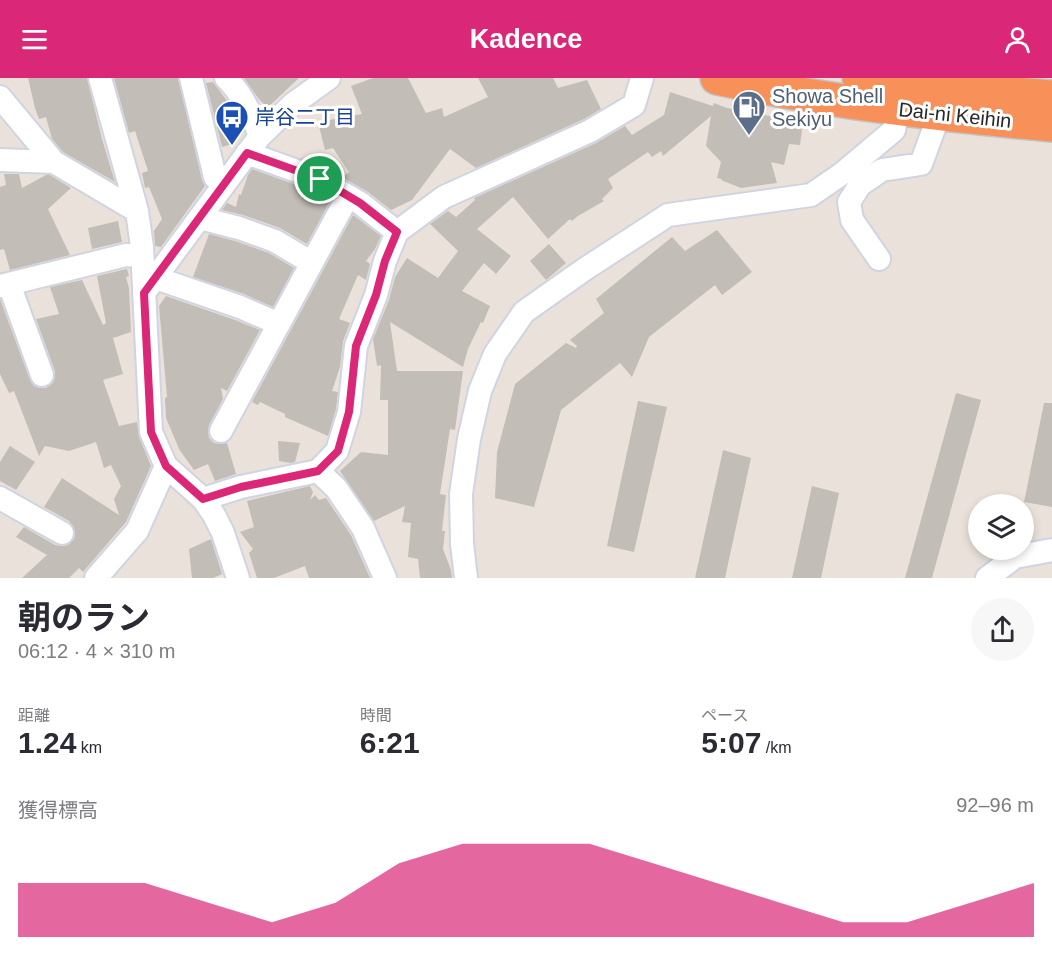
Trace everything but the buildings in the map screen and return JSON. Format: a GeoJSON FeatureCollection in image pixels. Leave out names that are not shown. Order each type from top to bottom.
{"type":"FeatureCollection","features":[{"type":"Feature","properties":{"kind":"highway","name":"Dai-ni Keihin"},"geometry":{"type":"LineString","coordinates":[[717,78],[772,90],[898,109],[937,93],[1052,97]]}},
{"type":"Feature","properties":{"kind":"highway","name":"Dai-ni Keihin"},"geometry":{"type":"LineString","coordinates":[[859,78],[937,93],[1052,125]]}},
{"type":"Feature","properties":{"kind":"street"},"geometry":{"type":"LineString","coordinates":[[100,78],[137,211],[142,256],[150,286],[151,432],[166,466],[203,499],[214,515],[223,533],[238,578]]}},
{"type":"Feature","properties":{"kind":"street"},"geometry":{"type":"LineString","coordinates":[[191,78],[215,177],[224,185]]}},
{"type":"Feature","properties":{"kind":"street"},"geometry":{"type":"LineString","coordinates":[[226,78],[233,84],[251,113],[253,144]]}},
{"type":"Feature","properties":{"kind":"street"},"geometry":{"type":"LineString","coordinates":[[150,286],[253,144],[293,104],[329,78]]}},
{"type":"Feature","properties":{"kind":"street"},"geometry":{"type":"LineString","coordinates":[[203,499],[241,487],[318,471],[338,451],[349,412],[356,346],[397,232],[444,197],[590,131],[634,105],[642,78]]}},
{"type":"Feature","properties":{"kind":"street"},"geometry":{"type":"LineString","coordinates":[[879,259],[852,220],[849,202],[860,185],[882,170],[921,164],[937,93]]}},
{"type":"Feature","properties":{"kind":"street"},"geometry":{"type":"LineString","coordinates":[[0,97],[54,162],[137,211]]}},
{"type":"Feature","properties":{"kind":"street"},"geometry":{"type":"LineString","coordinates":[[466,578],[462,544],[462,494],[469,439],[480,391],[491,363],[524,312],[668,215],[811,195],[843,173],[894,130],[898,109]]}},
{"type":"Feature","properties":{"kind":"street"},"geometry":{"type":"LineString","coordinates":[[253,144],[360,203],[397,232]]}},
{"type":"Feature","properties":{"kind":"street"},"geometry":{"type":"LineString","coordinates":[[0,160],[54,162]]}},
{"type":"Feature","properties":{"kind":"street"},"geometry":{"type":"LineString","coordinates":[[221,431],[348,196]]}},
{"type":"Feature","properties":{"kind":"street"},"geometry":{"type":"LineString","coordinates":[[200,218],[239,228],[275,241],[312,262]]}},
{"type":"Feature","properties":{"kind":"street"},"geometry":{"type":"LineString","coordinates":[[42,375],[4,280],[126,255],[142,256]]}},
{"type":"Feature","properties":{"kind":"street"},"geometry":{"type":"LineString","coordinates":[[150,286],[240,307],[279,324]]}},
{"type":"Feature","properties":{"kind":"street"},"geometry":{"type":"LineString","coordinates":[[96,578],[137,531],[166,466]]}},
{"type":"Feature","properties":{"kind":"street"},"geometry":{"type":"LineString","coordinates":[[318,471],[336,488],[363,528],[386,578]]}},
{"type":"Feature","properties":{"kind":"street"},"geometry":{"type":"LineString","coordinates":[[0,498],[62,533]]}},
{"type":"Feature","properties":{"kind":"street"},"geometry":{"type":"LineString","coordinates":[[987,578],[1015,557],[1052,549]]}},
{"type":"Feature","properties":{"kind":"place","name":"Showa Shell Sekiyu"},"geometry":{"type":"Point","coordinates":[749,136]}},
{"type":"Feature","properties":{"kind":"place","name":"岸谷二丁目"},"geometry":{"type":"Point","coordinates":[232,146]}},
{"type":"Feature","properties":{"kind":"route"},"geometry":{"type":"LineString","coordinates":[[247,153],[320,179],[360,203],[397,232],[356,346],[349,412],[338,451],[318,471],[241,487],[203,499],[166,466],[151,432],[144,293],[247,153]]}}]}
